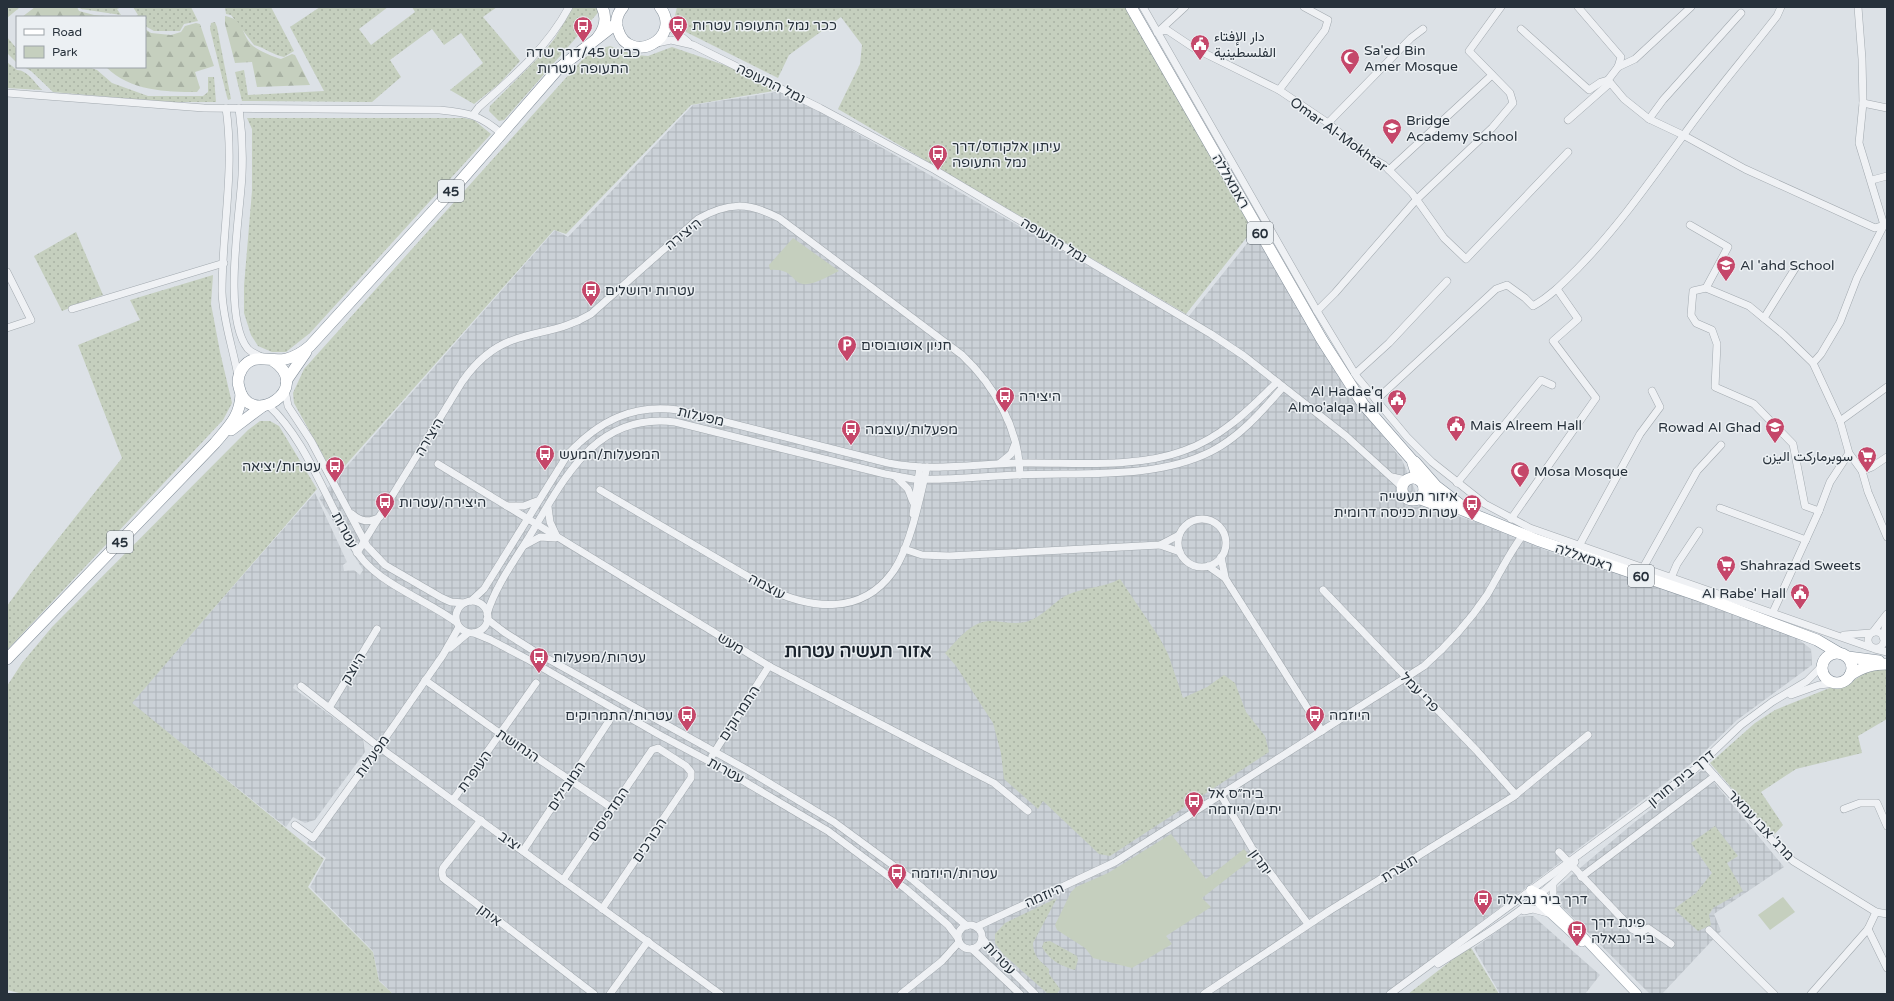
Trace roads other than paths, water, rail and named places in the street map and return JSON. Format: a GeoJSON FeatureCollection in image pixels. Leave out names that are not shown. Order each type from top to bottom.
{"type":"FeatureCollection","features":[{"type":"Feature","properties":{"kind":"highway"},"geometry":{"type":"LineString","coordinates":[[596,40],[602,32],[605,22],[605,13],[602,7]]}},
{"type":"Feature","properties":{"kind":"highway","name":"45"},"geometry":{"type":"LineString","coordinates":[[215,442],[266,405],[278,399],[298,362],[319,337],[502,134],[558,69],[617,22],[619,7]]}},
{"type":"Feature","properties":{"kind":"highway","name":"ראמאללה"},"geometry":{"type":"LineString","coordinates":[[1131,7],[1326,347],[1363,404],[1403,450],[1411,464],[1412,483],[1443,502],[1556,548],[1700,596],[1816,640],[1843,655],[1887,663]]}},
{"type":"Feature","properties":{"kind":"highway"},"geometry":{"type":"LineString","coordinates":[[617,22],[622,38],[627,43],[637,47],[648,46],[654,43],[663,34],[664,12]]}},
{"type":"Feature","properties":{"kind":"highway"},"geometry":{"type":"LineString","coordinates":[[596,40],[608,37],[622,38]]}},
{"type":"Feature","properties":{"kind":"highway","name":"45"},"geometry":{"type":"LineString","coordinates":[[7,659],[215,442],[236,418],[239,410],[241,394],[238,386],[238,377],[245,365],[257,358],[280,360],[293,357],[307,349],[319,337]]}},
{"type":"Feature","properties":{"kind":"highway"},"geometry":{"type":"LineString","coordinates":[[268,359],[282,368],[285,385]]}},
{"type":"Feature","properties":{"kind":"highway"},"geometry":{"type":"LineString","coordinates":[[241,394],[250,403],[266,405]]}},
{"type":"Feature","properties":{"kind":"highway","name":"60"},"geometry":{"type":"LineString","coordinates":[[1403,450],[1436,486],[1477,517]]}},
{"type":"Feature","properties":{"kind":"highway"},"geometry":{"type":"LineString","coordinates":[[1412,483],[1423,493],[1418,498]]}},
{"type":"Feature","properties":{"kind":"highway","name":"60"},"geometry":{"type":"LineString","coordinates":[[1412,483],[1404,494],[1408,498],[1418,498]]}},
{"type":"Feature","properties":{"kind":"highway","name":"ראמאללה"},"geometry":{"type":"LineString","coordinates":[[1418,498],[1477,517]]}},
{"type":"Feature","properties":{"kind":"highway","name":"ראמאללה"},"geometry":{"type":"LineString","coordinates":[[1805,636],[1817,647],[1822,664]]}},
{"type":"Feature","properties":{"kind":"highway","name":"45"},"geometry":{"type":"LineString","coordinates":[[7,664],[24,642]]}},
{"type":"Feature","properties":{"kind":"highway"},"geometry":{"type":"LineString","coordinates":[[1822,664],[1829,655],[1843,655],[1852,666],[1850,675]]}},
{"type":"Feature","properties":{"kind":"highway","name":"ראמאללה"},"geometry":{"type":"LineString","coordinates":[[1850,675],[1873,664],[1887,663]]}},
{"type":"Feature","properties":{"kind":"highway","name":"60"},"geometry":{"type":"LineString","coordinates":[[1822,664],[1824,676],[1832,682],[1837,683],[1844,681],[1850,675]]}},
{"type":"Feature","properties":{"kind":"main road"},"geometry":{"type":"LineString","coordinates":[[1532,890],[1637,994]]}},
{"type":"Feature","properties":{"kind":"street"},"geometry":{"type":"LineString","coordinates":[[473,115],[479,107],[544,45],[554,32],[569,7]]}},
{"type":"Feature","properties":{"kind":"street"},"geometry":{"type":"LineString","coordinates":[[602,7],[617,22]]}},
{"type":"Feature","properties":{"kind":"street"},"geometry":{"type":"LineString","coordinates":[[1143,7],[1317,311],[1356,374],[1417,448],[1457,483],[1485,504],[1537,531],[1887,652]]}},
{"type":"Feature","properties":{"kind":"street"},"geometry":{"type":"LineString","coordinates":[[1157,32],[1186,7]]}},
{"type":"Feature","properties":{"kind":"street"},"geometry":{"type":"LineString","coordinates":[[1279,90],[1325,30],[1328,20],[1304,7]]}},
{"type":"Feature","properties":{"kind":"street"},"geometry":{"type":"LineString","coordinates":[[1317,311],[1335,293],[1416,200],[1492,128],[1513,103],[1510,93],[1469,51],[1501,7]]}},
{"type":"Feature","properties":{"kind":"street"},"geometry":{"type":"LineString","coordinates":[[1568,120],[1609,81],[1618,68],[1622,57],[1578,7]]}},
{"type":"Feature","properties":{"kind":"street"},"geometry":{"type":"LineString","coordinates":[[1618,68],[1635,59],[1691,7]]}},
{"type":"Feature","properties":{"kind":"street"},"geometry":{"type":"LineString","coordinates":[[1376,400],[1496,289],[1507,285],[1533,306],[1549,297],[1597,248],[1640,195],[1782,7]]}},
{"type":"Feature","properties":{"kind":"street"},"geometry":{"type":"LineString","coordinates":[[1813,363],[1821,354],[1840,322],[1857,278],[1886,225],[1859,143],[1863,103],[1862,59],[1858,7]]}},
{"type":"Feature","properties":{"kind":"street","name":"נמל התעופה"},"geometry":{"type":"LineString","coordinates":[[664,12],[676,32],[693,45],[826,111],[935,170],[1211,334],[1244,356],[1346,436],[1388,475],[1396,479],[1412,483]]}},
{"type":"Feature","properties":{"kind":"street"},"geometry":{"type":"LineString","coordinates":[[1649,119],[1663,100],[1741,13]]}},
{"type":"Feature","properties":{"kind":"street"},"geometry":{"type":"LineString","coordinates":[[1328,123],[1411,38],[1423,29]]}},
{"type":"Feature","properties":{"kind":"street"},"geometry":{"type":"LineString","coordinates":[[1521,29],[1589,90],[1601,82],[1609,81]]}},
{"type":"Feature","properties":{"kind":"street","name":"Omar Al-Mokhtar"},"geometry":{"type":"LineString","coordinates":[[1157,32],[1167,30],[1194,48],[1279,90],[1328,123],[1366,155],[1384,165],[1416,200],[1444,238],[1466,258],[1568,152]]}},
{"type":"Feature","properties":{"kind":"street","name":"נמל התעופה"},"geometry":{"type":"LineString","coordinates":[[654,43],[671,40],[693,45]]}},
{"type":"Feature","properties":{"kind":"street"},"geometry":{"type":"LineString","coordinates":[[1389,170],[1492,75]]}},
{"type":"Feature","properties":{"kind":"street"},"geometry":{"type":"LineString","coordinates":[[1609,81],[1624,99],[1649,119],[1684,135],[1745,169],[1875,228],[1886,225]]}},
{"type":"Feature","properties":{"kind":"street"},"geometry":{"type":"LineString","coordinates":[[7,93],[204,108],[439,110],[473,115],[485,120],[502,134]]}},
{"type":"Feature","properties":{"kind":"street"},"geometry":{"type":"LineString","coordinates":[[1863,103],[1887,108]]}},
{"type":"Feature","properties":{"kind":"street"},"geometry":{"type":"LineString","coordinates":[[226,108],[230,139],[230,169],[224,263],[223,308],[238,377]]}},
{"type":"Feature","properties":{"kind":"street"},"geometry":{"type":"LineString","coordinates":[[239,108],[242,138],[242,175],[235,279],[236,306],[241,335],[245,344],[249,350],[268,359]]}},
{"type":"Feature","properties":{"kind":"street"},"geometry":{"type":"LineString","coordinates":[[1872,180],[1887,176]]}},
{"type":"Feature","properties":{"kind":"street","name":"היצירה"},"geometry":{"type":"LineString","coordinates":[[357,553],[462,382],[485,355],[514,340],[556,330],[577,322],[590,314],[698,220],[709,213],[730,206],[742,205],[755,208],[779,218],[962,355],[983,377],[993,391],[1003,411],[1015,443],[1020,475]]}},
{"type":"Feature","properties":{"kind":"street"},"geometry":{"type":"LineString","coordinates":[[1690,225],[1728,247],[1706,288]]}},
{"type":"Feature","properties":{"kind":"street"},"geometry":{"type":"LineString","coordinates":[[72,309],[224,263]]}},
{"type":"Feature","properties":{"kind":"street"},"geometry":{"type":"LineString","coordinates":[[1764,318],[1796,267]]}},
{"type":"Feature","properties":{"kind":"street"},"geometry":{"type":"LineString","coordinates":[[7,272],[31,320],[7,328]]}},
{"type":"Feature","properties":{"kind":"street"},"geometry":{"type":"LineString","coordinates":[[1356,374],[1389,343],[1447,281]]}},
{"type":"Feature","properties":{"kind":"street"},"geometry":{"type":"LineString","coordinates":[[1819,511],[1805,506],[1793,444],[1754,404],[1715,387],[1716,344],[1712,330],[1696,323],[1691,315],[1693,291],[1706,288],[1749,306],[1813,363],[1840,421],[1849,453],[1862,471],[1876,512],[1887,537]]}},
{"type":"Feature","properties":{"kind":"street"},"geometry":{"type":"LineString","coordinates":[[1512,519],[1596,398],[1553,341],[1578,319],[1557,289]]}},
{"type":"Feature","properties":{"kind":"street"},"geometry":{"type":"LineString","coordinates":[[1457,483],[1541,380],[1552,385]]}},
{"type":"Feature","properties":{"kind":"street","name":"עטרות"},"geometry":{"type":"LineString","coordinates":[[285,385],[288,406],[310,441],[372,553],[385,566],[442,598],[451,602],[467,602]]}},
{"type":"Feature","properties":{"kind":"street","name":"מפעלות"},"geometry":{"type":"LineString","coordinates":[[467,602],[484,589],[561,463],[587,435],[620,416],[650,409],[678,410],[888,463],[923,467],[1019,463],[1136,461],[1182,452],[1206,441],[1230,425],[1280,385]]}},
{"type":"Feature","properties":{"kind":"street","name":"מפעלות"},"geometry":{"type":"LineString","coordinates":[[487,617],[499,588],[536,525],[577,462],[595,444],[629,425],[651,420],[675,422],[895,476],[921,479],[1134,471],[1176,465],[1211,452],[1226,443],[1254,419],[1280,385]]}},
{"type":"Feature","properties":{"kind":"street"},"geometry":{"type":"LineString","coordinates":[[1840,421],[1887,387]]}},
{"type":"Feature","properties":{"kind":"street"},"geometry":{"type":"LineString","coordinates":[[1579,546],[1634,446],[1660,407],[1652,391]]}},
{"type":"Feature","properties":{"kind":"street","name":"עטרות"},"geometry":{"type":"LineString","coordinates":[[266,405],[280,418],[301,447],[357,553],[378,575],[437,608],[457,624]]}},
{"type":"Feature","properties":{"kind":"street"},"geometry":{"type":"LineString","coordinates":[[998,464],[1011,454],[1015,443]]}},
{"type":"Feature","properties":{"kind":"street"},"geometry":{"type":"LineString","coordinates":[[1643,568],[1697,471],[1721,445]]}},
{"type":"Feature","properties":{"kind":"street"},"geometry":{"type":"LineString","coordinates":[[1773,612],[1819,511],[1830,482],[1849,453]]}},
{"type":"Feature","properties":{"kind":"street"},"geometry":{"type":"LineString","coordinates":[[1862,471],[1872,467],[1887,457]]}},
{"type":"Feature","properties":{"kind":"street","name":"מעש"},"geometry":{"type":"LineString","coordinates":[[438,464],[526,519],[770,666],[987,778],[1028,812]]}},
{"type":"Feature","properties":{"kind":"street","name":"עוצמה"},"geometry":{"type":"LineString","coordinates":[[912,522],[913,503],[921,479],[923,467]]}},
{"type":"Feature","properties":{"kind":"street"},"geometry":{"type":"LineString","coordinates":[[895,476],[908,489],[913,503]]}},
{"type":"Feature","properties":{"kind":"street","name":"עוצמה"},"geometry":{"type":"LineString","coordinates":[[600,490],[771,590],[798,601],[811,604],[837,605],[852,602],[865,596],[884,582],[892,573],[904,549],[921,496],[921,479]]}},
{"type":"Feature","properties":{"kind":"street"},"geometry":{"type":"LineString","coordinates":[[505,506],[524,506],[537,501]]}},
{"type":"Feature","properties":{"kind":"street"},"geometry":{"type":"LineString","coordinates":[[548,506],[550,522],[559,539]]}},
{"type":"Feature","properties":{"kind":"street"},"geometry":{"type":"LineString","coordinates":[[1720,508],[1806,540]]}},
{"type":"Feature","properties":{"kind":"street"},"geometry":{"type":"LineString","coordinates":[[347,510],[361,521],[373,521],[380,517]]}},
{"type":"Feature","properties":{"kind":"street"},"geometry":{"type":"LineString","coordinates":[[1204,519],[1213,522],[1223,531],[1225,549],[1221,557],[1208,566],[1200,567],[1191,564],[1184,559],[1180,552],[1178,542],[1179,535],[1184,528],[1195,520],[1204,519]]}},
{"type":"Feature","properties":{"kind":"street"},"geometry":{"type":"LineString","coordinates":[[1671,578],[1677,564],[1699,531]]}},
{"type":"Feature","properties":{"kind":"street"},"geometry":{"type":"LineString","coordinates":[[904,549],[922,555],[949,556],[1160,544],[1179,535]]}},
{"type":"Feature","properties":{"kind":"street","name":"היוזמה"},"geometry":{"type":"LineString","coordinates":[[976,927],[1100,870],[1139,848],[1424,666],[1459,632],[1486,596],[1523,535]]}},
{"type":"Feature","properties":{"kind":"street"},"geometry":{"type":"LineString","coordinates":[[523,548],[532,540],[540,538],[559,539]]}},
{"type":"Feature","properties":{"kind":"street"},"geometry":{"type":"LineString","coordinates":[[1160,544],[1180,552]]}},
{"type":"Feature","properties":{"kind":"street"},"geometry":{"type":"LineString","coordinates":[[1221,557],[1225,578],[1322,731]]}},
{"type":"Feature","properties":{"kind":"street"},"geometry":{"type":"LineString","coordinates":[[1208,566],[1225,578]]}},
{"type":"Feature","properties":{"kind":"street","name":"פרי עמל"},"geometry":{"type":"LineString","coordinates":[[1323,590],[1516,795]]}},
{"type":"Feature","properties":{"kind":"street"},"geometry":{"type":"LineString","coordinates":[[467,602],[480,603],[483,606],[487,617],[484,627],[471,633],[457,624],[456,613],[467,602]]}},
{"type":"Feature","properties":{"kind":"street"},"geometry":{"type":"LineString","coordinates":[[1874,648],[1867,642],[1887,614]]}},
{"type":"Feature","properties":{"kind":"street","name":"עטרות"},"geometry":{"type":"LineString","coordinates":[[487,617],[504,632],[534,651],[715,752],[834,822],[913,880],[967,926]]}},
{"type":"Feature","properties":{"kind":"street"},"geometry":{"type":"LineString","coordinates":[[1874,648],[1880,647],[1885,640],[1887,620]]}},
{"type":"Feature","properties":{"kind":"street","name":"מפעלות"},"geometry":{"type":"LineString","coordinates":[[295,825],[313,838],[443,655],[457,624]]}},
{"type":"Feature","properties":{"kind":"street","name":"היוצק"},"geometry":{"type":"LineString","coordinates":[[329,708],[377,629]]}},
{"type":"Feature","properties":{"kind":"street","name":"מפעלות"},"geometry":{"type":"LineString","coordinates":[[443,655],[471,633]]}},
{"type":"Feature","properties":{"kind":"street","name":"עטרות"},"geometry":{"type":"LineString","coordinates":[[471,633],[504,646],[785,804],[860,855],[927,906],[948,925],[958,940]]}},
{"type":"Feature","properties":{"kind":"street"},"geometry":{"type":"LineString","coordinates":[[1834,634],[1853,635],[1880,633],[1885,640]]}},
{"type":"Feature","properties":{"kind":"street","name":"דרך בית חורון"},"geometry":{"type":"LineString","coordinates":[[1390,994],[1532,890],[1570,865],[1703,763],[1741,725],[1772,702],[1808,681],[1822,664]]}},
{"type":"Feature","properties":{"kind":"street","name":"התמרוקים"},"geometry":{"type":"LineString","coordinates":[[709,761],[770,666]]}},
{"type":"Feature","properties":{"kind":"street","name":"הנחושת"},"geometry":{"type":"LineString","coordinates":[[425,680],[501,734],[612,808]]}},
{"type":"Feature","properties":{"kind":"street","name":"העופרת"},"geometry":{"type":"LineString","coordinates":[[453,800],[536,683]]}},
{"type":"Feature","properties":{"kind":"street","name":"דרך בית חורון"},"geometry":{"type":"LineString","coordinates":[[1772,702],[1819,685],[1837,683]]}},
{"type":"Feature","properties":{"kind":"street","name":"יציב"},"geometry":{"type":"LineString","coordinates":[[301,686],[379,747],[720,994]]}},
{"type":"Feature","properties":{"kind":"street","name":"המובילים"},"geometry":{"type":"LineString","coordinates":[[523,851],[609,721]]}},
{"type":"Feature","properties":{"kind":"street","name":"תוצרת"},"geometry":{"type":"LineString","coordinates":[[1204,994],[1308,924],[1516,795],[1588,735]]}},
{"type":"Feature","properties":{"kind":"street","name":"הכורכים"},"geometry":{"type":"LineString","coordinates":[[602,908],[690,779],[691,770],[660,749],[654,748]]}},
{"type":"Feature","properties":{"kind":"street","name":"המדפיסים"},"geometry":{"type":"LineString","coordinates":[[563,880],[654,748]]}},
{"type":"Feature","properties":{"kind":"street","name":"מרג' אבו עמאר"},"geometry":{"type":"LineString","coordinates":[[1703,763],[1781,850],[1793,861],[1876,912],[1887,914]]}},
{"type":"Feature","properties":{"kind":"street"},"geometry":{"type":"LineString","coordinates":[[1581,877],[1715,776]]}},
{"type":"Feature","properties":{"kind":"street","name":"יתרון"},"geometry":{"type":"LineString","coordinates":[[1221,795],[1252,848],[1308,924]]}},
{"type":"Feature","properties":{"kind":"street"},"geometry":{"type":"LineString","coordinates":[[1844,809],[1860,803],[1877,803],[1887,826]]}},
{"type":"Feature","properties":{"kind":"street","name":"איתן"},"geometry":{"type":"LineString","coordinates":[[481,820],[443,868],[443,878],[594,994]]}},
{"type":"Feature","properties":{"kind":"street"},"geometry":{"type":"LineString","coordinates":[[1559,852],[1581,877],[1632,929],[1640,932],[1648,928],[1671,944]]}},
{"type":"Feature","properties":{"kind":"street","name":"דרך בית חורון"},"geometry":{"type":"LineString","coordinates":[[1403,984],[1465,948],[1518,913],[1539,898],[1553,885],[1570,865]]}},
{"type":"Feature","properties":{"kind":"street"},"geometry":{"type":"LineString","coordinates":[[1518,913],[1533,908],[1554,913],[1553,885]]}},
{"type":"Feature","properties":{"kind":"street"},"geometry":{"type":"LineString","coordinates":[[1811,994],[1868,929],[1876,912]]}},
{"type":"Feature","properties":{"kind":"street","name":"היוזמה"},"geometry":{"type":"LineString","coordinates":[[982,936],[992,920]]}},
{"type":"Feature","properties":{"kind":"street"},"geometry":{"type":"LineString","coordinates":[[901,994],[942,961],[958,940],[960,930],[967,926],[976,927],[982,936],[979,945],[942,961]]}},
{"type":"Feature","properties":{"kind":"street"},"geometry":{"type":"LineString","coordinates":[[1868,929],[1887,968]]}},
{"type":"Feature","properties":{"kind":"street"},"geometry":{"type":"LineString","coordinates":[[1709,930],[1774,994]]}},
{"type":"Feature","properties":{"kind":"street","name":"עטרות"},"geometry":{"type":"LineString","coordinates":[[982,936],[993,952],[1035,994]]}},
{"type":"Feature","properties":{"kind":"street"},"geometry":{"type":"LineString","coordinates":[[958,940],[969,949]]}},
{"type":"Feature","properties":{"kind":"street"},"geometry":{"type":"LineString","coordinates":[[610,994],[648,941]]}},
{"type":"Feature","properties":{"kind":"street","name":"עטרות"},"geometry":{"type":"LineString","coordinates":[[969,949],[1020,994]]}},
{"type":"Feature","properties":{"kind":"place","name":"ככר נמל התעופה עטרות"},"geometry":{"type":"Point","coordinates":[678,42]}},
{"type":"Feature","properties":{"kind":"place","name":"כביש 45/דרך שדה התעופה עטרות"},"geometry":{"type":"Point","coordinates":[583,43]}},
{"type":"Feature","properties":{"kind":"place","name":"دار الإفتاء الفلسطينية"},"geometry":{"type":"Point","coordinates":[1200,61]}},
{"type":"Feature","properties":{"kind":"place","name":"Sa'ed Bin Amer Mosque"},"geometry":{"type":"Point","coordinates":[1350,75]}},
{"type":"Feature","properties":{"kind":"place","name":"Bridge Academy School"},"geometry":{"type":"Point","coordinates":[1392,145]}},
{"type":"Feature","properties":{"kind":"place","name":"עיתון אלקודס/דרך נמל התעופה"},"geometry":{"type":"Point","coordinates":[938,171]}},
{"type":"Feature","properties":{"kind":"place","name":"Al 'ahd School"},"geometry":{"type":"Point","coordinates":[1726,282]}},
{"type":"Feature","properties":{"kind":"place","name":"עטרות ירושלים"},"geometry":{"type":"Point","coordinates":[591,307]}},
{"type":"Feature","properties":{"kind":"place","name":"חניון אוטובוסים"},"geometry":{"type":"Point","coordinates":[847,362]}},
{"type":"Feature","properties":{"kind":"place","name":"היצירה"},"geometry":{"type":"Point","coordinates":[1005,413]}},
{"type":"Feature","properties":{"kind":"place","name":"Al Hadae'q Almo'alqa Hall"},"geometry":{"type":"Point","coordinates":[1397,416]}},
{"type":"Feature","properties":{"kind":"place","name":"Mais Alreem Hall"},"geometry":{"type":"Point","coordinates":[1456,442]}},
{"type":"Feature","properties":{"kind":"place","name":"Rowad Al Ghad"},"geometry":{"type":"Point","coordinates":[1775,444]}},
{"type":"Feature","properties":{"kind":"place","name":"מפעלות/עוצמה"},"geometry":{"type":"Point","coordinates":[851,446]}},
{"type":"Feature","properties":{"kind":"place","name":"המפעלות/המעש"},"geometry":{"type":"Point","coordinates":[545,471]}},
{"type":"Feature","properties":{"kind":"place","name":"سوبرماركت اليزن"},"geometry":{"type":"Point","coordinates":[1867,473]}},
{"type":"Feature","properties":{"kind":"place","name":"עטרות/יציאה"},"geometry":{"type":"Point","coordinates":[335,483]}},
{"type":"Feature","properties":{"kind":"place","name":"Mosa Mosque"},"geometry":{"type":"Point","coordinates":[1520,488]}},
{"type":"Feature","properties":{"kind":"place","name":"היצירה/עטרות"},"geometry":{"type":"Point","coordinates":[385,519]}},
{"type":"Feature","properties":{"kind":"place","name":"איזור תעשייה עטרות כניסה דרומית"},"geometry":{"type":"Point","coordinates":[1472,521]}},
{"type":"Feature","properties":{"kind":"place","name":"Shahrazad Sweets"},"geometry":{"type":"Point","coordinates":[1726,582]}},
{"type":"Feature","properties":{"kind":"place","name":"Al Rabe' Hall"},"geometry":{"type":"Point","coordinates":[1800,610]}},
{"type":"Feature","properties":{"kind":"place","name":"עטרות/מפעלות"},"geometry":{"type":"Point","coordinates":[539,674]}},
{"type":"Feature","properties":{"kind":"place","name":"עטרות/התמרוקים"},"geometry":{"type":"Point","coordinates":[687,732]}},
{"type":"Feature","properties":{"kind":"place","name":"היוזמה"},"geometry":{"type":"Point","coordinates":[1315,732]}},
{"type":"Feature","properties":{"kind":"place","name":"ביה״ס אל יתים/היוזמה"},"geometry":{"type":"Point","coordinates":[1194,818]}},
{"type":"Feature","properties":{"kind":"place","name":"עטרות/היוזמה"},"geometry":{"type":"Point","coordinates":[897,890]}},
{"type":"Feature","properties":{"kind":"place","name":"דרך ביר נבאלה"},"geometry":{"type":"Point","coordinates":[1483,916]}},
{"type":"Feature","properties":{"kind":"place","name":"פינת דרך ביר נבאלה"},"geometry":{"type":"Point","coordinates":[1577,947]}},
{"type":"Feature","properties":{"kind":"district","name":"אזור תעשיה עטרות"},"geometry":{"type":"Point","coordinates":[858,651]}}]}
